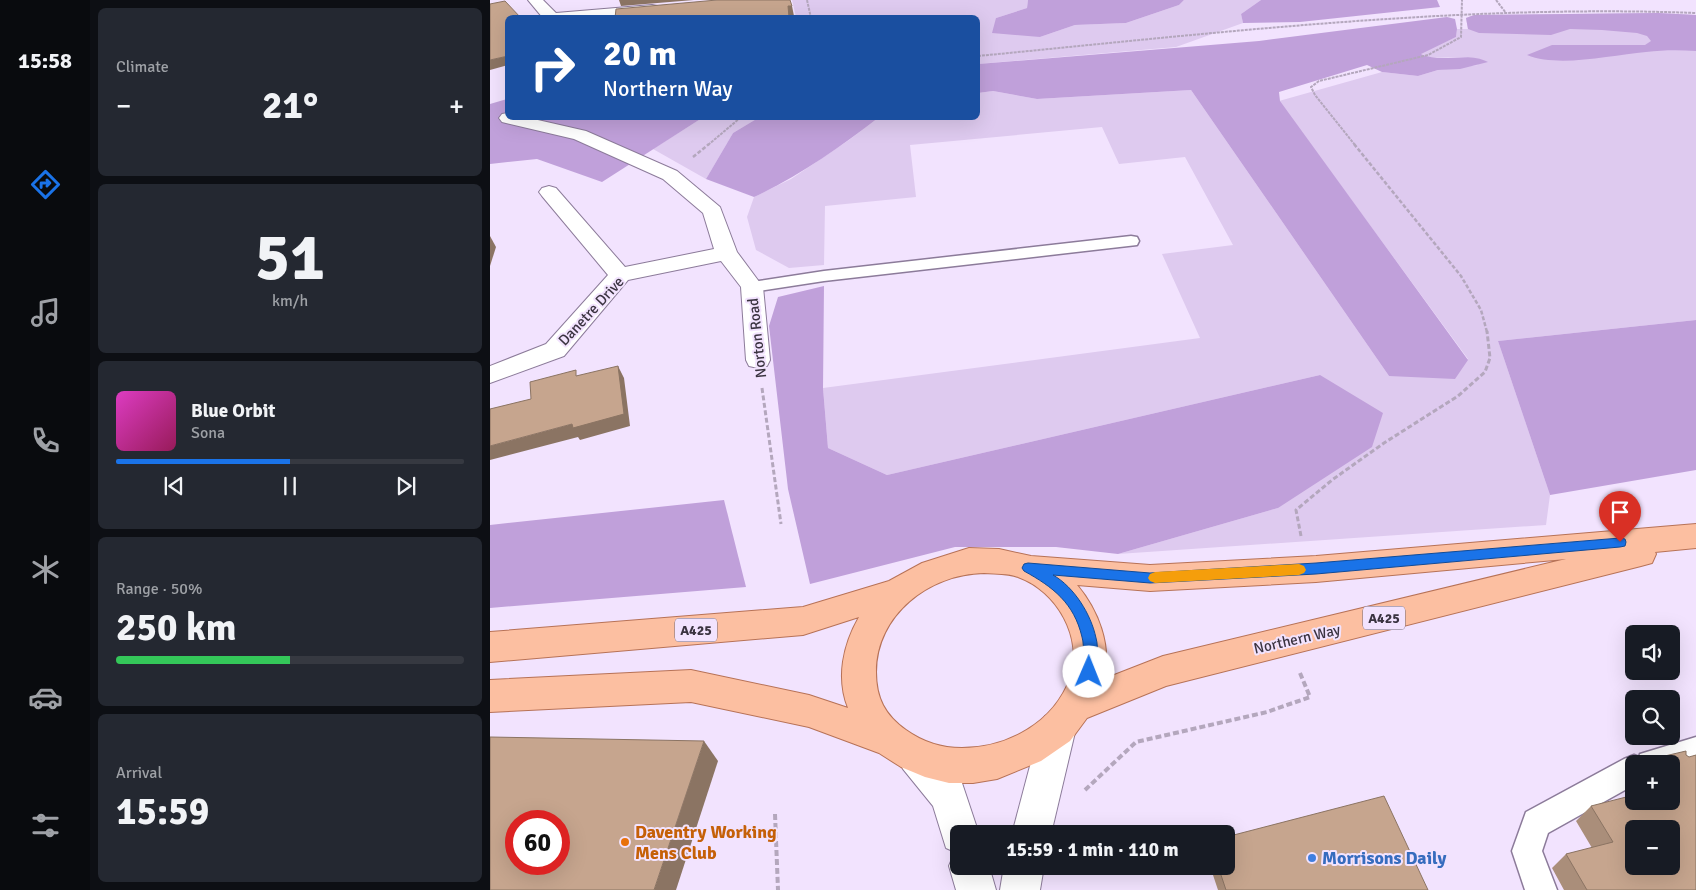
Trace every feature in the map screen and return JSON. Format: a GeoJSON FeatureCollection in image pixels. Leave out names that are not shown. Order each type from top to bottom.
{"type":"FeatureCollection","features":[{"type":"Feature","properties":{"kind":"main road"},"geometry":{"type":"LineString","coordinates":[[902,748],[868,715],[858,684],[860,652],[874,618],[898,591],[919,577],[941,568],[969,561],[1000,561],[1028,568],[1150,578],[1316,569],[1696,536]]}},
{"type":"Feature","properties":{"kind":"main road","name":"Northern Way"},"geometry":{"type":"LineString","coordinates":[[490,696],[691,686],[809,711],[941,765],[982,765],[1027,751],[1067,717],[1163,671],[1288,642],[1696,540]]}},
{"type":"Feature","properties":{"kind":"main road"},"geometry":{"type":"LineString","coordinates":[[1028,568],[1054,582],[1076,605],[1090,638],[1089,672],[1067,717]]}},
{"type":"Feature","properties":{"kind":"main road","name":"A425"},"geometry":{"type":"LineString","coordinates":[[490,647],[802,621],[898,591]]}},
{"type":"Feature","properties":{"kind":"street"},"geometry":{"type":"LineString","coordinates":[[535,0],[550,15]]}},
{"type":"Feature","properties":{"kind":"street"},"geometry":{"type":"LineString","coordinates":[[586,15],[664,8]]}},
{"type":"Feature","properties":{"kind":"street","name":"Norton Road"},"geometry":{"type":"LineString","coordinates":[[490,114],[505,116]]}},
{"type":"Feature","properties":{"kind":"street","name":"Norton Road"},"geometry":{"type":"LineString","coordinates":[[520,120],[580,135],[670,175],[713,211],[726,253],[752,287],[758,360]]}},
{"type":"Feature","properties":{"kind":"street"},"geometry":{"type":"LineString","coordinates":[[549,192],[620,274]]}},
{"type":"Feature","properties":{"kind":"street","name":"Danetre Drive"},"geometry":{"type":"LineString","coordinates":[[490,375],[555,350],[620,274],[726,253]]}},
{"type":"Feature","properties":{"kind":"street"},"geometry":{"type":"LineString","coordinates":[[1034,825],[1067,717]]}},
{"type":"Feature","properties":{"kind":"street"},"geometry":{"type":"LineString","coordinates":[[902,748],[949,796],[957,825]]}},
{"type":"Feature","properties":{"kind":"street"},"geometry":{"type":"LineString","coordinates":[[972,875],[976,890]]}},
{"type":"Feature","properties":{"kind":"street"},"geometry":{"type":"LineString","coordinates":[[1020,890],[1022,875]]}},
{"type":"Feature","properties":{"kind":"lane"},"geometry":{"type":"LineString","coordinates":[[752,287],[824,276],[1131,241]]}},
{"type":"Feature","properties":{"kind":"lane"},"geometry":{"type":"LineString","coordinates":[[490,701],[525,693]]}},
{"type":"Feature","properties":{"kind":"lane"},"geometry":{"type":"LineString","coordinates":[[1680,755],[1696,750]]}},
{"type":"Feature","properties":{"kind":"lane"},"geometry":{"type":"LineString","coordinates":[[1541,890],[1526,851],[1537,823],[1625,774]]}},
{"type":"Feature","properties":{"kind":"path"},"geometry":{"type":"LineString","coordinates":[[807,0],[810,15]]}},
{"type":"Feature","properties":{"kind":"path"},"geometry":{"type":"LineString","coordinates":[[1316,569],[1304,547],[1296,510],[1332,480],[1377,448],[1458,396],[1485,372],[1490,358],[1487,328],[1481,310],[1461,276],[1311,87],[1319,81],[1428,55],[1461,37],[1462,0]]}},
{"type":"Feature","properties":{"kind":"path"},"geometry":{"type":"LineString","coordinates":[[1496,0],[1507,13]]}},
{"type":"Feature","properties":{"kind":"path"},"geometry":{"type":"LineString","coordinates":[[980,56],[1249,30],[1461,14],[1653,11],[1696,13]]}},
{"type":"Feature","properties":{"kind":"path"},"geometry":{"type":"LineString","coordinates":[[670,175],[738,120]]}},
{"type":"Feature","properties":{"kind":"path","name":"Norton Road"},"geometry":{"type":"LineString","coordinates":[[758,360],[781,524]]}},
{"type":"Feature","properties":{"kind":"path"},"geometry":{"type":"LineString","coordinates":[[1083,797],[1086,788],[1136,742],[1267,712],[1310,697],[1288,642]]}},
{"type":"Feature","properties":{"kind":"path"},"geometry":{"type":"LineString","coordinates":[[775,814],[778,890]]}},
{"type":"Feature","properties":{"kind":"shaded area"},"geometry":{"type":"Polygon","coordinates":[[[792,0],[1028,0],[1027,8],[996,18],[1040,37],[1075,25],[1126,23],[1179,5],[1184,0],[1261,0],[1241,14],[1243,23],[1176,47],[980,64],[980,15],[796,15],[792,0]]]}},
{"type":"Feature","properties":{"kind":"shaded area"},"geometry":{"type":"Polygon","coordinates":[[[1028,0],[1184,0],[1179,5],[1126,23],[1075,25],[1040,37],[992,33],[996,18],[1027,8],[1028,0]]]}},
{"type":"Feature","properties":{"kind":"shaded area"},"geometry":{"type":"Polygon","coordinates":[[[1261,0],[1437,0],[1440,7],[1300,22],[1243,23],[1241,14],[1261,0]]]}},
{"type":"Feature","properties":{"kind":"shaded area"},"geometry":{"type":"Polygon","coordinates":[[[1658,13],[1696,15],[1696,320],[1498,341],[1550,495],[1546,525],[1118,554],[1278,508],[1320,375],[887,475],[828,448],[823,388],[1200,338],[1162,254],[1233,245],[1185,157],[1119,164],[1102,127],[910,145],[916,197],[825,206],[824,265],[789,268],[756,250],[747,217],[754,197],[791,179],[875,120],[980,120],[980,93],[993,91],[1037,99],[1191,90],[1389,376],[1468,359],[1279,101],[1382,72],[1418,76],[1438,70],[1478,65],[1466,57],[1430,58],[1420,53],[1456,37],[1457,29],[1468,29],[1466,18],[1474,15],[1658,13]]]}},
{"type":"Feature","properties":{"kind":"shaded area"},"geometry":{"type":"Polygon","coordinates":[[[1658,13],[1696,15],[1696,51],[1659,51],[1569,61],[1540,59],[1527,55],[1552,45],[1645,45],[1651,41],[1647,36],[1637,33],[1602,30],[1570,29],[1551,35],[1479,33],[1468,29],[1466,18],[1474,15],[1658,13]]]}},
{"type":"Feature","properties":{"kind":"shaded area"},"geometry":{"type":"Polygon","coordinates":[[[1447,17],[1455,19],[1456,37],[1421,54],[1437,58],[1472,58],[1488,62],[1460,69],[1438,70],[1418,76],[1382,72],[1367,65],[1279,92],[1280,101],[1468,360],[1455,379],[1389,376],[1191,90],[1037,99],[993,91],[980,93],[980,64],[1259,41],[1447,17]]]}},
{"type":"Feature","properties":{"kind":"shaded area"},"geometry":{"type":"Polygon","coordinates":[[[505,100],[505,120],[699,120],[602,182],[537,159],[490,164],[490,104],[505,100]]]}},
{"type":"Feature","properties":{"kind":"shaded area"},"geometry":{"type":"Polygon","coordinates":[[[699,120],[755,120],[733,133],[706,179],[653,149],[699,120]]]}},
{"type":"Feature","properties":{"kind":"shaded area"},"geometry":{"type":"Polygon","coordinates":[[[755,120],[875,120],[818,161],[754,197],[706,179],[733,133],[755,120]]]}},
{"type":"Feature","properties":{"kind":"shaded area"},"geometry":{"type":"Polygon","coordinates":[[[824,286],[823,388],[828,448],[887,475],[1320,375],[1383,413],[1372,447],[1278,508],[1118,554],[1056,547],[955,547],[810,584],[788,489],[769,326],[778,297],[824,286]]]}},
{"type":"Feature","properties":{"kind":"shaded area"},"geometry":{"type":"Polygon","coordinates":[[[1696,320],[1696,470],[1550,495],[1498,341],[1696,320]]]}},
{"type":"Feature","properties":{"kind":"shaded area"},"geometry":{"type":"Polygon","coordinates":[[[724,500],[746,587],[490,608],[490,525],[724,500]]]}},
{"type":"Feature","properties":{"kind":"building"},"geometry":{"type":"Polygon","coordinates":[[[717,0],[790,0],[792,6],[788,6],[789,15],[615,15],[616,9],[717,0]]]}},
{"type":"Feature","properties":{"kind":"building"},"geometry":{"type":"Polygon","coordinates":[[[505,1],[518,15],[505,15],[505,57],[490,60],[490,4],[505,1]]]}},
{"type":"Feature","properties":{"kind":"building"},"geometry":{"type":"Polygon","coordinates":[[[618,366],[624,414],[573,428],[572,424],[490,446],[490,409],[531,399],[530,382],[576,370],[576,376],[618,366]]]}},
{"type":"Feature","properties":{"kind":"building","name":"Daventry Working Mens Club"},"geometry":{"type":"Polygon","coordinates":[[[490,737],[704,741],[654,890],[490,890],[490,737]]]}},
{"type":"Feature","properties":{"kind":"building"},"geometry":{"type":"Polygon","coordinates":[[[1686,751],[1686,755],[1689,757],[1696,755],[1696,890],[1587,890],[1566,854],[1613,842],[1591,806],[1625,797],[1625,810],[1680,810],[1680,755],[1669,755],[1686,751]]]}},
{"type":"Feature","properties":{"kind":"building","name":"Morrisons Daily"},"geometry":{"type":"Polygon","coordinates":[[[1384,796],[1428,890],[1226,890],[1221,875],[1235,875],[1235,835],[1384,796]]]}},
{"type":"Feature","properties":{"kind":"slow traffic"},"geometry":{"type":"LineString","coordinates":[[1155,578],[1299,570]]}},
{"type":"Feature","properties":{"kind":"place","name":"Daventry Working Mens Club"},"geometry":{"type":"Point","coordinates":[625,842]}},
{"type":"Feature","properties":{"kind":"place","name":"Morrisons Daily"},"geometry":{"type":"Point","coordinates":[1312,858]}},
{"type":"Feature","properties":{"kind":"route"},"geometry":{"type":"LineString","coordinates":[[1089,672],[1090,638],[1076,605],[1054,582],[1028,568],[1150,578],[1316,569],[1620,542]]}}]}
